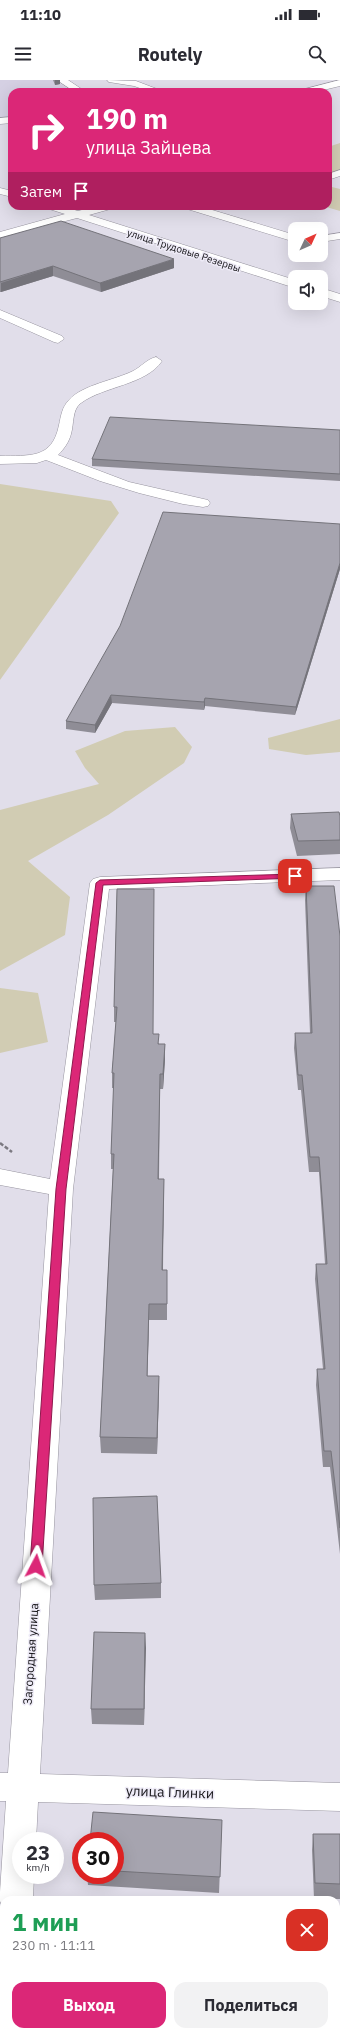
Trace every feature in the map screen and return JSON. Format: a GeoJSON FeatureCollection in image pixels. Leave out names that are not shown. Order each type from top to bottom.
{"type":"FeatureCollection","features":[{"type":"Feature","properties":{"kind":"street"},"geometry":{"type":"LineString","coordinates":[[62,80],[75,88]]}},
{"type":"Feature","properties":{"kind":"street"},"geometry":{"type":"LineString","coordinates":[[112,80],[136,84],[148,88]]}},
{"type":"Feature","properties":{"kind":"street"},"geometry":{"type":"LineString","coordinates":[[320,88],[340,83]]}},
{"type":"Feature","properties":{"kind":"street"},"geometry":{"type":"LineString","coordinates":[[332,180],[340,173]]}},
{"type":"Feature","properties":{"kind":"street","name":"улица Трудовые Резервы"},"geometry":{"type":"LineString","coordinates":[[62,210],[288,282]]}},
{"type":"Feature","properties":{"kind":"street"},"geometry":{"type":"LineString","coordinates":[[0,234],[92,210]]}},
{"type":"Feature","properties":{"kind":"street"},"geometry":{"type":"LineString","coordinates":[[201,210],[288,237]]}},
{"type":"Feature","properties":{"kind":"street"},"geometry":{"type":"LineString","coordinates":[[328,238],[340,236]]}},
{"type":"Feature","properties":{"kind":"street"},"geometry":{"type":"LineString","coordinates":[[328,294],[340,298]]}},
{"type":"Feature","properties":{"kind":"street"},"geometry":{"type":"LineString","coordinates":[[0,314],[58,339]]}},
{"type":"Feature","properties":{"kind":"street"},"geometry":{"type":"LineString","coordinates":[[49,456],[58,450],[64,439],[68,412],[73,403],[92,392],[137,374],[156,361]]}},
{"type":"Feature","properties":{"kind":"street"},"geometry":{"type":"LineString","coordinates":[[0,460],[49,456],[104,478],[162,495],[203,503]]}},
{"type":"Feature","properties":{"kind":"street","name":"Загородная улица"},"geometry":{"type":"LineString","coordinates":[[16,1896],[11,1787],[61,1189],[100,883],[340,874]]}},
{"type":"Feature","properties":{"kind":"street"},"geometry":{"type":"LineString","coordinates":[[0,1177],[61,1189]]}},
{"type":"Feature","properties":{"kind":"street","name":"улица Глинки"},"geometry":{"type":"LineString","coordinates":[[11,1787],[340,1798]]}},
{"type":"Feature","properties":{"kind":"shaded area"},"geometry":{"type":"Polygon","coordinates":[[[0,80],[54,80],[67,88],[8,88],[8,118],[0,118],[0,80]]]}},
{"type":"Feature","properties":{"kind":"shaded area"},"geometry":{"type":"Polygon","coordinates":[[[340,143],[340,171],[332,174],[332,146],[340,143]]]}},
{"type":"Feature","properties":{"kind":"shaded area"},"geometry":{"type":"Polygon","coordinates":[[[332,187],[340,189],[340,211],[332,209],[332,187]]]}},
{"type":"Feature","properties":{"kind":"shaded area"},"geometry":{"type":"Polygon","coordinates":[[[0,484],[111,501],[119,513],[0,680],[0,484]]]}},
{"type":"Feature","properties":{"kind":"shaded area"},"geometry":{"type":"Polygon","coordinates":[[[340,719],[340,752],[306,755],[269,749],[268,738],[340,719]]]}},
{"type":"Feature","properties":{"kind":"shaded area"},"geometry":{"type":"Polygon","coordinates":[[[175,727],[192,747],[184,763],[108,815],[28,861],[70,897],[65,935],[0,971],[0,810],[99,784],[85,768],[75,751],[125,731],[175,727]]]}},
{"type":"Feature","properties":{"kind":"shaded area"},"geometry":{"type":"Polygon","coordinates":[[[0,988],[38,993],[48,1042],[0,1053],[0,988]]]}},
{"type":"Feature","properties":{"kind":"building"},"geometry":{"type":"Polygon","coordinates":[[[61,221],[174,259],[100,283],[53,266],[0,282],[0,238],[61,221]]]}},
{"type":"Feature","properties":{"kind":"building"},"geometry":{"type":"Polygon","coordinates":[[[110,417],[340,430],[340,474],[92,459],[110,417]]]}},
{"type":"Feature","properties":{"kind":"building"},"geometry":{"type":"Polygon","coordinates":[[[163,512],[340,524],[340,563],[296,707],[205,698],[204,702],[111,695],[95,725],[66,721],[120,626],[163,512]]]}},
{"type":"Feature","properties":{"kind":"building"},"geometry":{"type":"Polygon","coordinates":[[[339,812],[340,840],[298,841],[291,814],[339,812]]]}},
{"type":"Feature","properties":{"kind":"building"},"geometry":{"type":"Polygon","coordinates":[[[306,886],[334,886],[340,936],[340,1528],[331,1451],[324,1451],[317,1369],[325,1369],[316,1264],[327,1264],[319,1157],[310,1157],[302,1075],[298,1075],[295,1033],[312,1033],[306,886]]]}},
{"type":"Feature","properties":{"kind":"building"},"geometry":{"type":"Polygon","coordinates":[[[117,889],[154,889],[153,1034],[159,1034],[158,1044],[165,1044],[163,1074],[160,1074],[158,1179],[164,1179],[162,1270],[167,1270],[167,1304],[149,1304],[147,1376],[159,1376],[157,1438],[100,1437],[114,1154],[111,1154],[114,1073],[112,1073],[117,1007],[114,1007],[117,889]]]}},
{"type":"Feature","properties":{"kind":"building"},"geometry":{"type":"Polygon","coordinates":[[[157,1496],[161,1583],[94,1585],[93,1498],[157,1496]]]}},
{"type":"Feature","properties":{"kind":"building"},"geometry":{"type":"Polygon","coordinates":[[[94,1632],[145,1633],[144,1709],[91,1709],[94,1632]]]}},
{"type":"Feature","properties":{"kind":"building"},"geometry":{"type":"Polygon","coordinates":[[[93,1812],[222,1820],[220,1877],[124,1872],[124,1832],[91,1832],[93,1812]]]}},
{"type":"Feature","properties":{"kind":"building"},"geometry":{"type":"Polygon","coordinates":[[[313,1834],[340,1834],[340,1884],[315,1883],[313,1834]]]}},
{"type":"Feature","properties":{"kind":"route"},"geometry":{"type":"LineString","coordinates":[[36,1566],[61,1189],[100,883],[295,876]]}}]}
